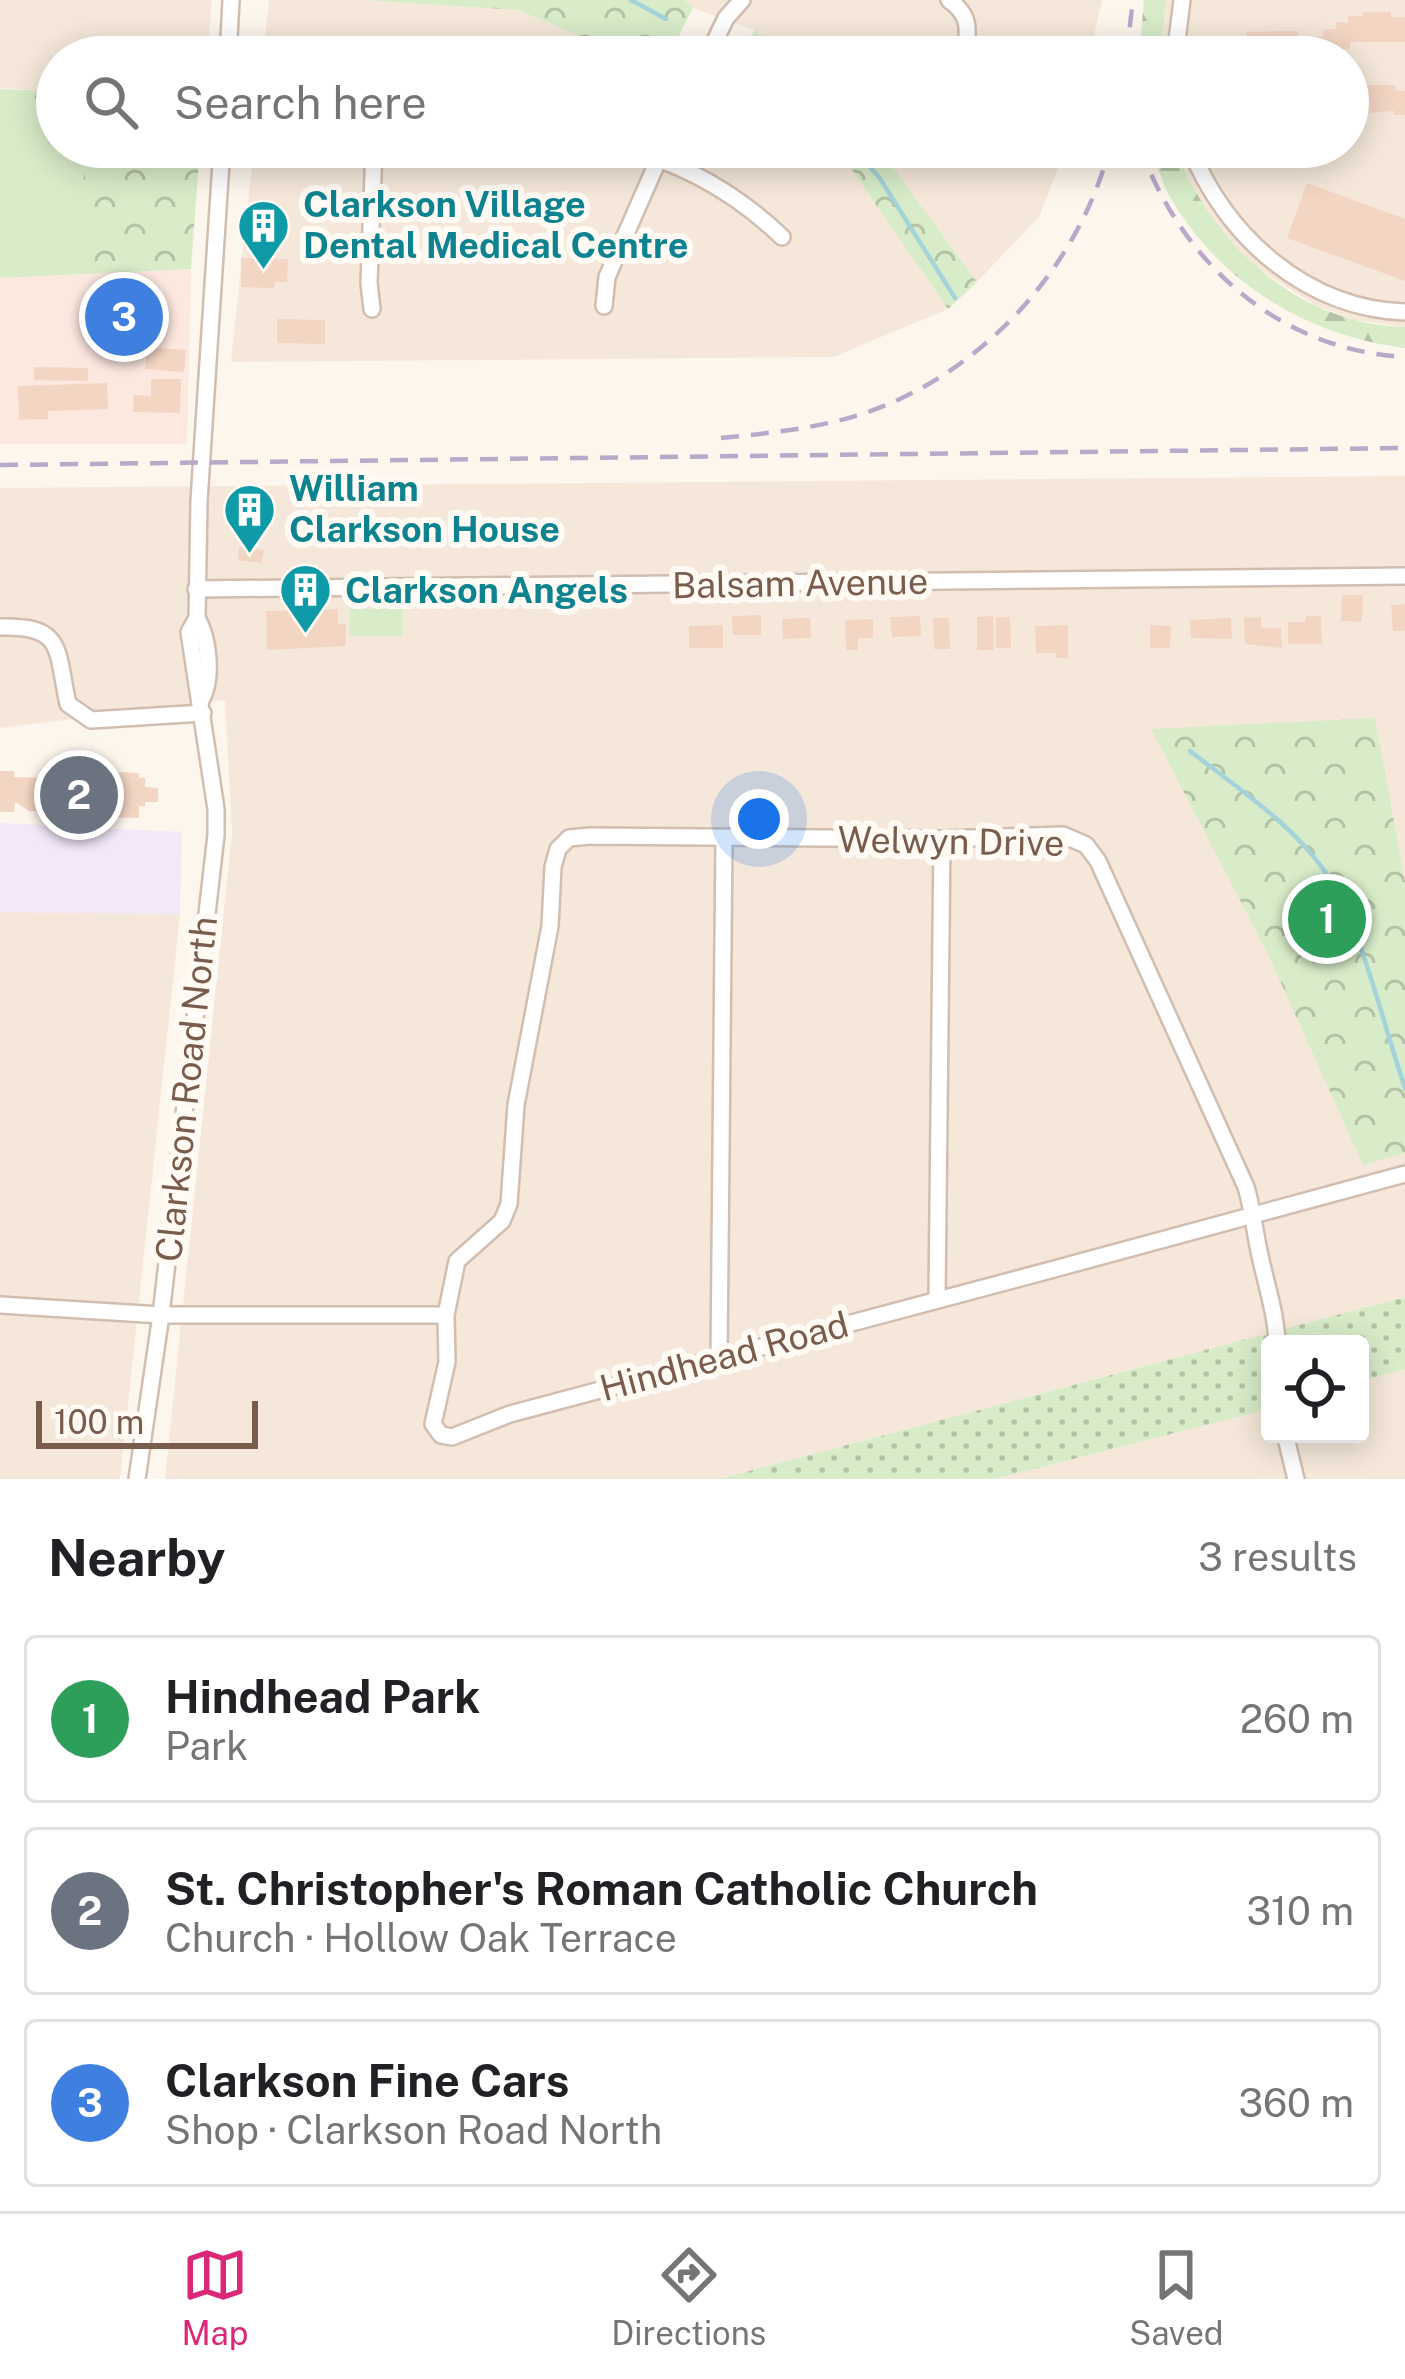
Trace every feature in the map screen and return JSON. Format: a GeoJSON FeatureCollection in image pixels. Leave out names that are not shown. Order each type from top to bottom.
{"type":"FeatureCollection","features":[{"type":"Feature","properties":{"kind":"street"},"geometry":{"type":"LineString","coordinates":[[229,36],[231,0]]}},
{"type":"Feature","properties":{"kind":"street"},"geometry":{"type":"LineString","coordinates":[[717,36],[742,0]]}},
{"type":"Feature","properties":{"kind":"street"},"geometry":{"type":"LineString","coordinates":[[949,0],[969,22],[967,36]]}},
{"type":"Feature","properties":{"kind":"street"},"geometry":{"type":"LineString","coordinates":[[1178,36],[1182,0]]}},
{"type":"Feature","properties":{"kind":"street","name":"Clarkson Road North"},"geometry":{"type":"LineString","coordinates":[[137,1479],[161,1315],[216,835],[202,706],[208,689],[205,631],[196,619],[196,589],[222,168]]}},
{"type":"Feature","properties":{"kind":"street"},"geometry":{"type":"LineString","coordinates":[[372,309],[373,168]]}},
{"type":"Feature","properties":{"kind":"street"},"geometry":{"type":"LineString","coordinates":[[604,306],[607,277],[655,168]]}},
{"type":"Feature","properties":{"kind":"street"},"geometry":{"type":"LineString","coordinates":[[688,168],[746,203],[782,237]]}},
{"type":"Feature","properties":{"kind":"street"},"geometry":{"type":"LineString","coordinates":[[1201,168],[1225,214],[1278,265],[1340,299],[1405,312]]}},
{"type":"Feature","properties":{"kind":"street","name":"Balsam Avenue"},"geometry":{"type":"LineString","coordinates":[[196,589],[1405,576]]}},
{"type":"Feature","properties":{"kind":"street"},"geometry":{"type":"LineString","coordinates":[[0,627],[32,626],[45,632],[53,641],[68,704],[91,720],[202,706]]}},
{"type":"Feature","properties":{"kind":"street","name":"Welwyn Drive"},"geometry":{"type":"LineString","coordinates":[[446,1315],[457,1261],[502,1221],[508,1204],[516,1106],[550,926],[553,868],[558,849],[569,838],[1063,835],[1086,845],[1098,861],[1246,1187],[1276,1335]]}},
{"type":"Feature","properties":{"kind":"street"},"geometry":{"type":"LineString","coordinates":[[719,1358],[724,838]]}},
{"type":"Feature","properties":{"kind":"street"},"geometry":{"type":"LineString","coordinates":[[937,1298],[942,839]]}},
{"type":"Feature","properties":{"kind":"street","name":"Hindhead Road"},"geometry":{"type":"LineString","coordinates":[[446,1315],[447,1362],[433,1424],[441,1435],[452,1437],[510,1414],[1405,1174]]}},
{"type":"Feature","properties":{"kind":"street"},"geometry":{"type":"LineString","coordinates":[[0,1305],[161,1315],[446,1315]]}},
{"type":"Feature","properties":{"kind":"street"},"geometry":{"type":"LineString","coordinates":[[1287,1443],[1296,1479]]}},
{"type":"Feature","properties":{"kind":"shaded area"},"geometry":{"type":"Polygon","coordinates":[[[0,0],[212,0],[209,36],[36,36],[36,90],[0,88],[0,0]]]}},
{"type":"Feature","properties":{"kind":"shaded area"},"geometry":{"type":"Polygon","coordinates":[[[269,0],[361,0],[518,10],[580,36],[265,36],[269,0]]]}},
{"type":"Feature","properties":{"kind":"shaded area"},"geometry":{"type":"Polygon","coordinates":[[[685,0],[1102,0],[1094,36],[762,36],[693,8],[685,0]]]}},
{"type":"Feature","properties":{"kind":"shaded area"},"geometry":{"type":"Polygon","coordinates":[[[1166,0],[1405,0],[1405,327],[1355,320],[1319,307],[1255,267],[1203,209],[1184,168],[1369,168],[1369,36],[1162,36],[1166,0]]]}},
{"type":"Feature","properties":{"kind":"shaded area"},"geometry":{"type":"Polygon","coordinates":[[[252,168],[851,168],[948,309],[833,357],[231,362],[252,168]]]}},
{"type":"Feature","properties":{"kind":"shaded area"},"geometry":{"type":"Polygon","coordinates":[[[893,168],[1058,168],[1039,217],[977,282],[893,168]]]}},
{"type":"Feature","properties":{"kind":"shaded area"},"geometry":{"type":"Polygon","coordinates":[[[191,269],[187,444],[0,444],[0,278],[191,269]]]}},
{"type":"Feature","properties":{"kind":"shaded area"},"geometry":{"type":"Polygon","coordinates":[[[1405,476],[1405,1297],[719,1479],[165,1479],[232,833],[225,700],[0,728],[0,488],[1405,476]]]}},
{"type":"Feature","properties":{"kind":"shaded area"},"geometry":{"type":"Polygon","coordinates":[[[0,823],[182,832],[180,914],[0,912],[0,823]]]}},
{"type":"Feature","properties":{"kind":"shaded area"},"geometry":{"type":"Polygon","coordinates":[[[0,912],[180,914],[120,1479],[0,1479],[0,912]]]}},
{"type":"Feature","properties":{"kind":"shaded area"},"geometry":{"type":"Polygon","coordinates":[[[1405,1369],[1405,1479],[994,1479],[1261,1410],[1261,1443],[1369,1443],[1369,1379],[1405,1369]]]}},
{"type":"Feature","properties":{"kind":"green space"},"geometry":{"type":"Polygon","coordinates":[[[361,0],[685,0],[693,8],[679,36],[580,36],[518,10],[361,0]]]}},
{"type":"Feature","properties":{"kind":"green space"},"geometry":{"type":"Polygon","coordinates":[[[1144,0],[1166,0],[1162,36],[1141,36],[1144,0]]]}},
{"type":"Feature","properties":{"kind":"green space"},"geometry":{"type":"Polygon","coordinates":[[[0,89],[36,90],[36,168],[198,168],[191,269],[0,278],[0,89]]]}},
{"type":"Feature","properties":{"kind":"green space"},"geometry":{"type":"Polygon","coordinates":[[[36,109],[36,168],[84,168],[86,260],[0,262],[0,110],[36,109]]]}},
{"type":"Feature","properties":{"kind":"green space"},"geometry":{"type":"Polygon","coordinates":[[[851,168],[893,168],[977,282],[948,309],[851,168]]]}},
{"type":"Feature","properties":{"kind":"green space"},"geometry":{"type":"Polygon","coordinates":[[[1158,168],[1185,168],[1211,215],[1263,272],[1329,312],[1366,323],[1405,327],[1405,348],[1302,318],[1242,281],[1192,230],[1158,168]]]}},
{"type":"Feature","properties":{"kind":"green space"},"geometry":{"type":"Polygon","coordinates":[[[403,608],[403,636],[349,636],[349,609],[403,608]]]}},
{"type":"Feature","properties":{"kind":"green space"},"geometry":{"type":"Polygon","coordinates":[[[1375,718],[1405,882],[1405,1153],[1363,1165],[1269,956],[1151,729],[1375,718]]]}},
{"type":"Feature","properties":{"kind":"green space"},"geometry":{"type":"Polygon","coordinates":[[[1405,1297],[1405,1369],[1369,1379],[1369,1335],[1262,1335],[1405,1297]]]}},
{"type":"Feature","properties":{"kind":"green space"},"geometry":{"type":"Polygon","coordinates":[[[1261,1335],[1261,1411],[1245,1415],[994,1479],[719,1479],[1261,1335]]]}},
{"type":"Feature","properties":{"kind":"building"},"geometry":{"type":"Polygon","coordinates":[[[1363,12],[1391,12],[1391,17],[1405,17],[1405,42],[1323,36],[1323,30],[1336,29],[1336,22],[1348,23],[1348,16],[1362,16],[1363,12]]]}},
{"type":"Feature","properties":{"kind":"building"},"geometry":{"type":"Polygon","coordinates":[[[1298,31],[1298,36],[1247,36],[1247,32],[1298,31]]]}},
{"type":"Feature","properties":{"kind":"building"},"geometry":{"type":"Polygon","coordinates":[[[1369,85],[1395,85],[1396,90],[1405,91],[1405,115],[1394,115],[1394,111],[1369,113],[1369,85]]]}},
{"type":"Feature","properties":{"kind":"building"},"geometry":{"type":"Polygon","coordinates":[[[1307,183],[1405,219],[1405,281],[1287,238],[1307,183]]]}},
{"type":"Feature","properties":{"kind":"building","name":"Clarkson Village Dental Medical Centre"},"geometry":{"type":"Polygon","coordinates":[[[241,258],[288,259],[287,282],[275,282],[274,288],[241,287],[241,258]]]}},
{"type":"Feature","properties":{"kind":"building"},"geometry":{"type":"Polygon","coordinates":[[[144,299],[146,341],[102,342],[100,300],[144,299]]]}},
{"type":"Feature","properties":{"kind":"building"},"geometry":{"type":"Polygon","coordinates":[[[277,319],[325,320],[325,344],[277,343],[277,319]]]}},
{"type":"Feature","properties":{"kind":"building"},"geometry":{"type":"Polygon","coordinates":[[[147,347],[186,350],[184,372],[145,369],[147,347]]]}},
{"type":"Feature","properties":{"kind":"building"},"geometry":{"type":"Polygon","coordinates":[[[34,367],[88,368],[88,381],[34,380],[34,367]]]}},
{"type":"Feature","properties":{"kind":"building"},"geometry":{"type":"Polygon","coordinates":[[[151,379],[181,379],[180,413],[133,412],[134,395],[151,396],[151,379]]]}},
{"type":"Feature","properties":{"kind":"building"},"geometry":{"type":"Polygon","coordinates":[[[107,383],[108,409],[48,411],[48,419],[19,420],[18,386],[107,383]]]}},
{"type":"Feature","properties":{"kind":"building","name":"William Clarkson House"},"geometry":{"type":"Polygon","coordinates":[[[239,547],[264,550],[261,563],[238,560],[239,547]]]}},
{"type":"Feature","properties":{"kind":"building"},"geometry":{"type":"Polygon","coordinates":[[[1342,595],[1363,595],[1362,622],[1341,621],[1342,595]]]}},
{"type":"Feature","properties":{"kind":"building"},"geometry":{"type":"Polygon","coordinates":[[[1405,604],[1405,631],[1393,631],[1391,605],[1405,604]]]}},
{"type":"Feature","properties":{"kind":"building","name":"Clarkson Angels"},"geometry":{"type":"Polygon","coordinates":[[[338,609],[338,624],[346,624],[346,646],[267,650],[266,611],[338,609]]]}},
{"type":"Feature","properties":{"kind":"building"},"geometry":{"type":"Polygon","coordinates":[[[761,615],[761,635],[733,635],[732,616],[761,615]]]}},
{"type":"Feature","properties":{"kind":"building"},"geometry":{"type":"Polygon","coordinates":[[[920,616],[921,636],[892,637],[890,617],[920,616]]]}},
{"type":"Feature","properties":{"kind":"building"},"geometry":{"type":"Polygon","coordinates":[[[993,616],[994,650],[977,650],[977,617],[993,616]]]}},
{"type":"Feature","properties":{"kind":"building"},"geometry":{"type":"Polygon","coordinates":[[[1306,616],[1321,616],[1322,644],[1288,644],[1288,622],[1305,622],[1306,616]]]}},
{"type":"Feature","properties":{"kind":"building"},"geometry":{"type":"Polygon","coordinates":[[[996,617],[1010,617],[1011,648],[996,648],[996,617]]]}},
{"type":"Feature","properties":{"kind":"building"},"geometry":{"type":"Polygon","coordinates":[[[1261,617],[1261,628],[1281,628],[1282,648],[1245,644],[1244,618],[1261,617]]]}},
{"type":"Feature","properties":{"kind":"building"},"geometry":{"type":"Polygon","coordinates":[[[810,618],[811,638],[783,639],[782,619],[810,618]]]}},
{"type":"Feature","properties":{"kind":"building"},"geometry":{"type":"Polygon","coordinates":[[[933,618],[949,618],[950,649],[934,649],[933,618]]]}},
{"type":"Feature","properties":{"kind":"building"},"geometry":{"type":"Polygon","coordinates":[[[1231,618],[1232,639],[1191,638],[1190,620],[1231,618]]]}},
{"type":"Feature","properties":{"kind":"building"},"geometry":{"type":"Polygon","coordinates":[[[873,619],[873,638],[858,638],[858,650],[846,650],[845,620],[873,619]]]}},
{"type":"Feature","properties":{"kind":"building"},"geometry":{"type":"Polygon","coordinates":[[[723,625],[723,648],[689,648],[689,626],[723,625]]]}},
{"type":"Feature","properties":{"kind":"building"},"geometry":{"type":"Polygon","coordinates":[[[1068,625],[1068,658],[1036,653],[1035,626],[1068,625]]]}},
{"type":"Feature","properties":{"kind":"building"},"geometry":{"type":"Polygon","coordinates":[[[1150,625],[1171,626],[1170,648],[1150,648],[1150,625]]]}},
{"type":"Feature","properties":{"kind":"building"},"geometry":{"type":"Polygon","coordinates":[[[50,769],[139,773],[145,787],[158,788],[158,802],[139,806],[139,818],[48,816],[48,811],[29,811],[15,802],[14,812],[0,812],[0,771],[14,771],[14,777],[50,778],[50,769]]]}},
{"type":"Feature","properties":{"kind":"waterway"},"geometry":{"type":"LineString","coordinates":[[631,0],[666,19]]}},
{"type":"Feature","properties":{"kind":"waterway"},"geometry":{"type":"LineString","coordinates":[[871,168],[955,298]]}},
{"type":"Feature","properties":{"kind":"waterway"},"geometry":{"type":"LineString","coordinates":[[1190,751],[1295,836],[1329,878],[1360,946],[1405,1088]]}},
{"type":"Feature","properties":{"kind":"railway"},"geometry":{"type":"LineString","coordinates":[[1129,36],[1133,0]]}},
{"type":"Feature","properties":{"kind":"railway"},"geometry":{"type":"LineString","coordinates":[[721,438],[850,418],[911,394],[951,370],[988,342],[1051,272],[1076,233],[1103,168]]}},
{"type":"Feature","properties":{"kind":"railway"},"geometry":{"type":"LineString","coordinates":[[1149,168],[1181,228],[1241,293],[1316,338],[1359,351],[1405,357]]}},
{"type":"Feature","properties":{"kind":"railway"},"geometry":{"type":"LineString","coordinates":[[0,465],[1405,448]]}},
{"type":"Feature","properties":{"kind":"place","name":"Clarkson Village Dental Medical Centre"},"geometry":{"type":"Point","coordinates":[264,271]}},
{"type":"Feature","properties":{"kind":"place","name":"Clarkson Fine Cars"},"geometry":{"type":"Point","coordinates":[124,317]}},
{"type":"Feature","properties":{"kind":"place","name":"William Clarkson House"},"geometry":{"type":"Point","coordinates":[250,555]}},
{"type":"Feature","properties":{"kind":"place","name":"Clarkson Angels"},"geometry":{"type":"Point","coordinates":[306,636]}},
{"type":"Feature","properties":{"kind":"place","name":"St. Christopher's Roman Catholic Church"},"geometry":{"type":"Point","coordinates":[79,795]}},
{"type":"Feature","properties":{"kind":"place","name":"Hindhead Park"},"geometry":{"type":"Point","coordinates":[1327,919]}}]}
